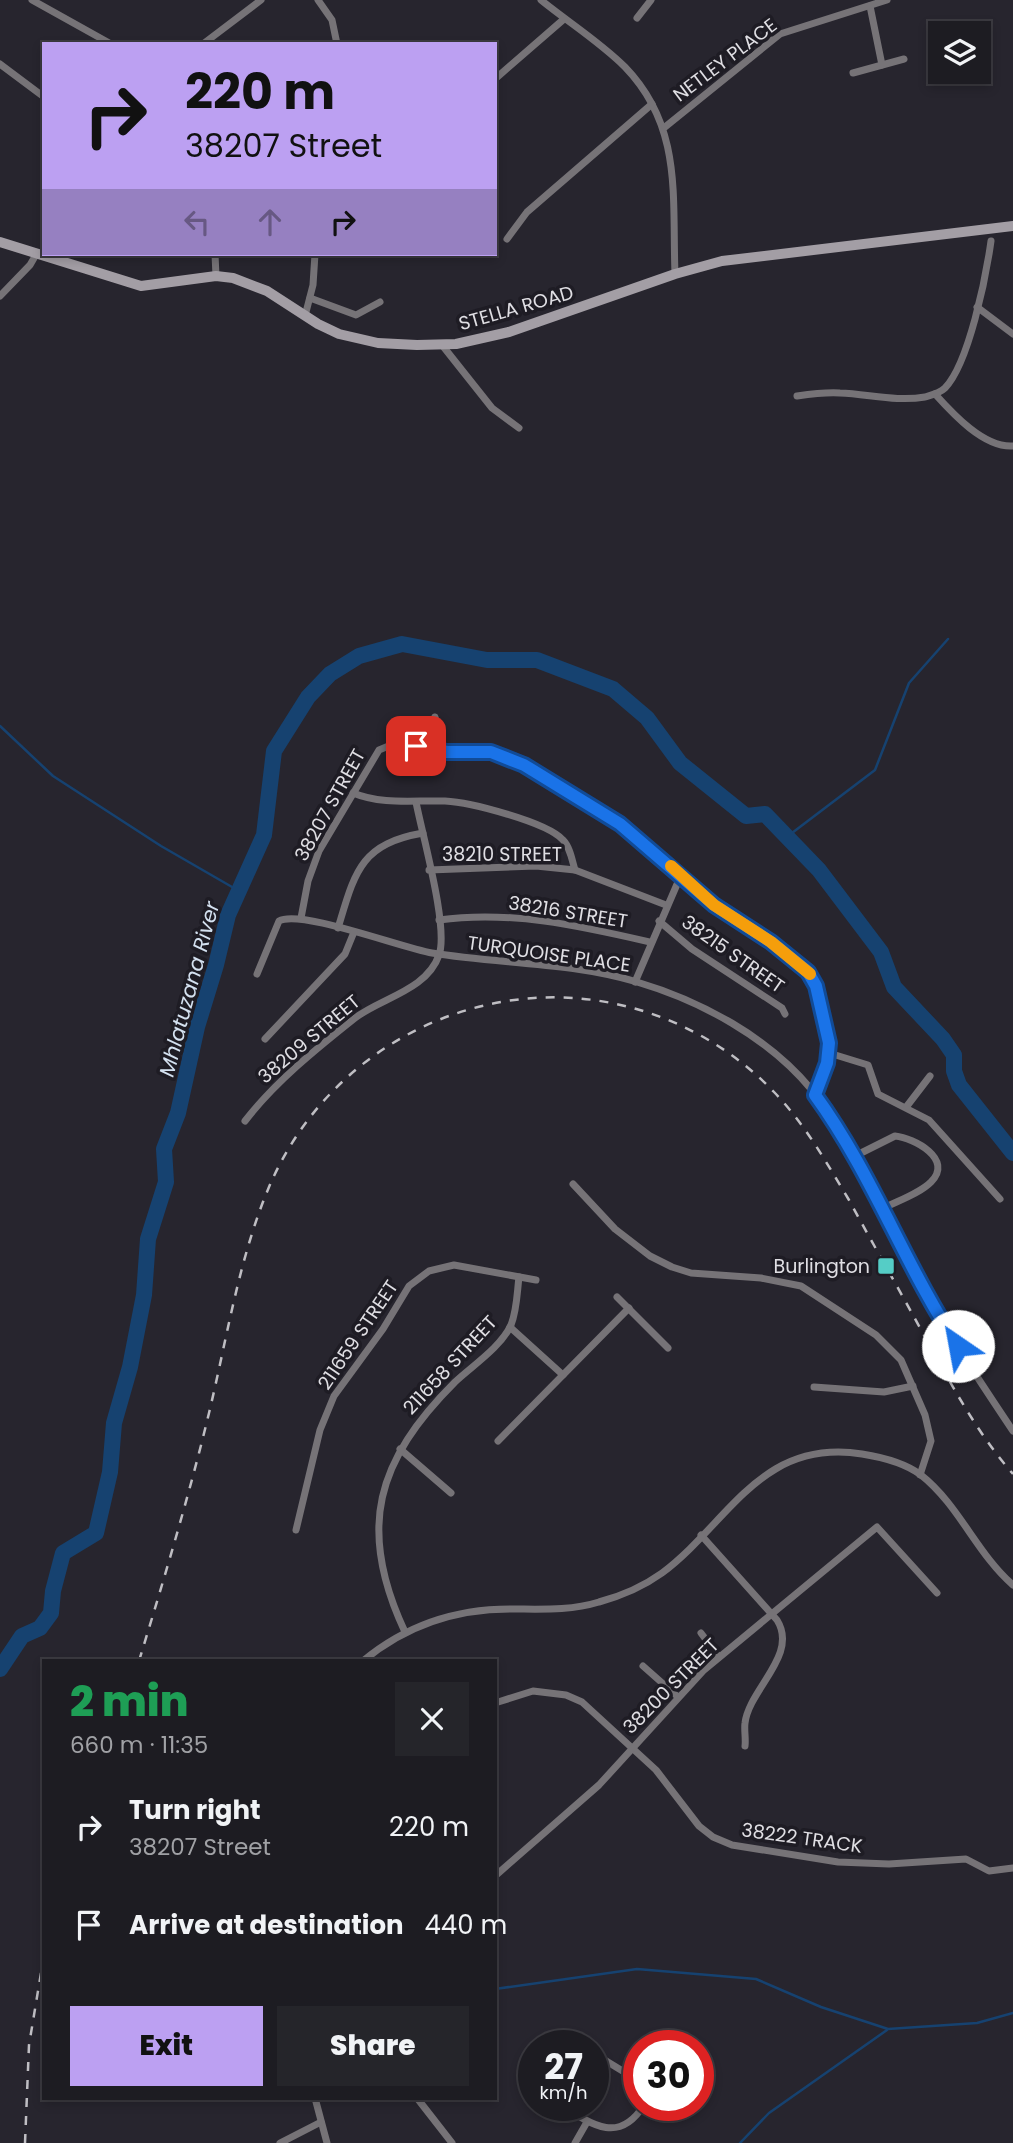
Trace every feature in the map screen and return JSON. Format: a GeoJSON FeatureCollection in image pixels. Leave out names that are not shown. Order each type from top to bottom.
{"type":"FeatureCollection","features":[{"type":"Feature","properties":{"kind":"main road","name":"STELLA ROAD"},"geometry":{"type":"LineString","coordinates":[[46,256],[141,286],[216,276],[252,284],[328,330],[360,340],[406,345],[442,345],[509,332],[675,274],[750,256],[1013,226]]}},
{"type":"Feature","properties":{"kind":"main road","name":"STELLA ROAD"},"geometry":{"type":"LineString","coordinates":[[0,242],[42,255]]}},
{"type":"Feature","properties":{"kind":"street"},"geometry":{"type":"LineString","coordinates":[[32,0],[107,42]]}},
{"type":"Feature","properties":{"kind":"street"},"geometry":{"type":"LineString","coordinates":[[206,42],[261,0]]}},
{"type":"Feature","properties":{"kind":"street"},"geometry":{"type":"LineString","coordinates":[[318,0],[332,20],[337,42]]}},
{"type":"Feature","properties":{"kind":"street"},"geometry":{"type":"LineString","coordinates":[[541,0],[626,68],[653,104],[665,127],[670,151],[675,274]]}},
{"type":"Feature","properties":{"kind":"street"},"geometry":{"type":"LineString","coordinates":[[637,18],[651,0]]}},
{"type":"Feature","properties":{"kind":"street","name":"NETLEY PLACE"},"geometry":{"type":"LineString","coordinates":[[665,127],[780,34],[887,0]]}},
{"type":"Feature","properties":{"kind":"street"},"geometry":{"type":"LineString","coordinates":[[870,6],[882,65]]}},
{"type":"Feature","properties":{"kind":"street"},"geometry":{"type":"LineString","coordinates":[[497,77],[564,19]]}},
{"type":"Feature","properties":{"kind":"street"},"geometry":{"type":"LineString","coordinates":[[853,73],[904,59]]}},
{"type":"Feature","properties":{"kind":"street"},"geometry":{"type":"LineString","coordinates":[[0,64],[42,96]]}},
{"type":"Feature","properties":{"kind":"street"},"geometry":{"type":"LineString","coordinates":[[507,239],[527,212],[653,104]]}},
{"type":"Feature","properties":{"kind":"street"},"geometry":{"type":"LineString","coordinates":[[797,396],[837,393],[889,398],[934,394],[947,387],[960,362],[977,307],[991,241]]}},
{"type":"Feature","properties":{"kind":"street"},"geometry":{"type":"LineString","coordinates":[[0,296],[30,265],[37,253]]}},
{"type":"Feature","properties":{"kind":"street"},"geometry":{"type":"LineString","coordinates":[[215,256],[216,276]]}},
{"type":"Feature","properties":{"kind":"street"},"geometry":{"type":"LineString","coordinates":[[305,316],[315,256]]}},
{"type":"Feature","properties":{"kind":"street"},"geometry":{"type":"LineString","coordinates":[[310,298],[356,315],[380,302]]}},
{"type":"Feature","properties":{"kind":"street"},"geometry":{"type":"LineString","coordinates":[[977,307],[1013,334]]}},
{"type":"Feature","properties":{"kind":"street"},"geometry":{"type":"LineString","coordinates":[[442,345],[492,408],[519,428]]}},
{"type":"Feature","properties":{"kind":"street"},"geometry":{"type":"LineString","coordinates":[[934,394],[971,431],[1003,446],[1013,446]]}},
{"type":"Feature","properties":{"kind":"street"},"geometry":{"type":"LineString","coordinates":[[434,749],[437,726],[435,717]]}},
{"type":"Feature","properties":{"kind":"street","name":"38207 STREET"},"geometry":{"type":"LineString","coordinates":[[301,918],[312,867],[375,754],[384,747],[408,745],[447,752],[491,752],[517,761],[620,824],[714,905],[771,942],[812,976],[819,994],[829,1053],[815,1095]]}},
{"type":"Feature","properties":{"kind":"street"},"geometry":{"type":"LineString","coordinates":[[353,793],[369,798],[416,802],[444,801],[478,806],[546,828],[566,844],[575,870]]}},
{"type":"Feature","properties":{"kind":"street"},"geometry":{"type":"LineString","coordinates":[[416,802],[439,920],[440,954]]}},
{"type":"Feature","properties":{"kind":"street"},"geometry":{"type":"LineString","coordinates":[[338,928],[349,891],[363,863],[389,840],[422,833]]}},
{"type":"Feature","properties":{"kind":"street","name":"38210 STREET"},"geometry":{"type":"LineString","coordinates":[[429,870],[536,866],[575,870],[666,905]]}},
{"type":"Feature","properties":{"kind":"street"},"geometry":{"type":"LineString","coordinates":[[635,982],[681,875]]}},
{"type":"Feature","properties":{"kind":"street"},"geometry":{"type":"LineString","coordinates":[[257,974],[279,921],[301,918]]}},
{"type":"Feature","properties":{"kind":"street","name":"TURQUOISE PLACE"},"geometry":{"type":"LineString","coordinates":[[301,918],[440,954],[521,961],[635,982],[682,998],[736,1027],[776,1055],[815,1095],[882,1209],[930,1302],[1013,1432]]}},
{"type":"Feature","properties":{"kind":"street","name":"38216 STREET"},"geometry":{"type":"LineString","coordinates":[[439,920],[527,918],[650,942]]}},
{"type":"Feature","properties":{"kind":"street","name":"38215 STREET"},"geometry":{"type":"LineString","coordinates":[[659,921],[692,949],[782,1008],[785,1014]]}},
{"type":"Feature","properties":{"kind":"street"},"geometry":{"type":"LineString","coordinates":[[265,1039],[345,954],[354,932]]}},
{"type":"Feature","properties":{"kind":"street","name":"38209 STREET"},"geometry":{"type":"LineString","coordinates":[[245,1121],[266,1096],[324,1044],[369,1008],[412,987],[428,972],[440,954]]}},
{"type":"Feature","properties":{"kind":"street"},"geometry":{"type":"LineString","coordinates":[[829,1053],[868,1065],[878,1094],[907,1106],[929,1120],[1000,1199]]}},
{"type":"Feature","properties":{"kind":"street"},"geometry":{"type":"LineString","coordinates":[[907,1106],[930,1076]]}},
{"type":"Feature","properties":{"kind":"street"},"geometry":{"type":"LineString","coordinates":[[853,1157],[895,1136],[924,1146],[936,1162],[937,1171],[930,1183],[882,1209]]}},
{"type":"Feature","properties":{"kind":"street"},"geometry":{"type":"LineString","coordinates":[[573,1184],[624,1236],[672,1267],[691,1273],[761,1278],[809,1289],[892,1349],[913,1386],[930,1432],[930,1452],[920,1475]]}},
{"type":"Feature","properties":{"kind":"street","name":"211659 STREET"},"geometry":{"type":"LineString","coordinates":[[296,1530],[315,1447],[334,1396],[383,1329],[409,1286],[429,1271],[454,1265],[536,1280]]}},
{"type":"Feature","properties":{"kind":"street","name":"211658 STREET"},"geometry":{"type":"LineString","coordinates":[[405,1632],[387,1588],[378,1538],[381,1500],[400,1449],[432,1405],[510,1327],[519,1277]]}},
{"type":"Feature","properties":{"kind":"street"},"geometry":{"type":"LineString","coordinates":[[617,1297],[668,1348]]}},
{"type":"Feature","properties":{"kind":"street"},"geometry":{"type":"LineString","coordinates":[[498,1441],[629,1308]]}},
{"type":"Feature","properties":{"kind":"street"},"geometry":{"type":"LineString","coordinates":[[510,1327],[563,1375]]}},
{"type":"Feature","properties":{"kind":"street"},"geometry":{"type":"LineString","coordinates":[[814,1387],[884,1392],[913,1386]]}},
{"type":"Feature","properties":{"kind":"street"},"geometry":{"type":"LineString","coordinates":[[400,1449],[451,1493]]}},
{"type":"Feature","properties":{"kind":"street"},"geometry":{"type":"LineString","coordinates":[[366,1659],[405,1632],[434,1619],[480,1611],[556,1609],[597,1603],[628,1592],[661,1574],[762,1475],[807,1456],[851,1452],[870,1455],[920,1475],[951,1508],[999,1573],[1013,1585]]}},
{"type":"Feature","properties":{"kind":"street","name":"38200 STREET"},"geometry":{"type":"LineString","coordinates":[[497,1874],[578,1806],[719,1657],[877,1527],[937,1593]]}},
{"type":"Feature","properties":{"kind":"street"},"geometry":{"type":"LineString","coordinates":[[701,1535],[781,1627],[783,1640],[777,1660],[745,1722],[746,1746]]}},
{"type":"Feature","properties":{"kind":"street"},"geometry":{"type":"LineString","coordinates":[[701,1633],[719,1657]]}},
{"type":"Feature","properties":{"kind":"street"},"geometry":{"type":"LineString","coordinates":[[643,1667],[678,1698]]}},
{"type":"Feature","properties":{"kind":"street","name":"38222 TRACK"},"geometry":{"type":"LineString","coordinates":[[497,1702],[533,1691],[573,1697],[656,1770],[699,1826],[713,1837],[732,1844],[864,1864],[966,1858],[989,1871],[1013,1868]]}},
{"type":"Feature","properties":{"kind":"street"},"geometry":{"type":"LineString","coordinates":[[316,2100],[327,2143]]}},
{"type":"Feature","properties":{"kind":"street"},"geometry":{"type":"LineString","coordinates":[[419,2100],[452,2143]]}},
{"type":"Feature","properties":{"kind":"street"},"geometry":{"type":"LineString","coordinates":[[575,2143],[587,2122],[614,2131],[629,2127],[633,2121]]}},
{"type":"Feature","properties":{"kind":"street"},"geometry":{"type":"LineString","coordinates":[[280,2143],[321,2122]]}},
{"type":"Feature","properties":{"kind":"waterway"},"geometry":{"type":"LineString","coordinates":[[788,836],[875,770],[909,683],[948,639]]}},
{"type":"Feature","properties":{"kind":"waterway","name":"Mhlatuzana River"},"geometry":{"type":"LineString","coordinates":[[0,1669],[22,1636],[40,1628],[51,1613],[53,1591],[63,1553],[96,1533],[110,1472],[114,1423],[130,1367],[144,1295],[148,1239],[166,1182],[164,1149],[178,1113],[197,1027],[228,915],[264,835],[274,751],[308,697],[330,674],[359,656],[402,644],[487,660],[537,660],[613,689],[647,718],[680,763],[746,816],[765,814],[819,870],[881,952],[894,987],[943,1039],[954,1055],[954,1071],[959,1085],[1013,1153]]}},
{"type":"Feature","properties":{"kind":"waterway"},"geometry":{"type":"LineString","coordinates":[[0,726],[53,776],[161,846],[239,891]]}},
{"type":"Feature","properties":{"kind":"waterway"},"geometry":{"type":"LineString","coordinates":[[497,1989],[637,1969],[756,1979],[821,2007],[888,2029],[977,2023],[1013,2013]]}},
{"type":"Feature","properties":{"kind":"waterway"},"geometry":{"type":"LineString","coordinates":[[740,2143],[769,2113],[887,2030]]}},
{"type":"Feature","properties":{"kind":"railway"},"geometry":{"type":"LineString","coordinates":[[140,1659],[193,1475],[250,1242],[269,1187],[289,1148],[313,1113],[342,1082],[375,1055],[411,1033],[450,1016],[491,1004],[534,998],[567,998],[633,1008],[694,1032],[750,1069],[785,1104],[814,1144],[849,1200],[965,1408],[1013,1474]]}},
{"type":"Feature","properties":{"kind":"railway"},"geometry":{"type":"LineString","coordinates":[[25,2143],[29,2045],[42,1967]]}},
{"type":"Feature","properties":{"kind":"slow traffic"},"geometry":{"type":"LineString","coordinates":[[671,866],[714,905],[771,942],[810,974]]}},
{"type":"Feature","properties":{"kind":"place","name":"Burlington"},"geometry":{"type":"Point","coordinates":[886,1266]}},
{"type":"Feature","properties":{"kind":"route"},"geometry":{"type":"LineString","coordinates":[[416,746],[447,752],[491,752],[524,765],[620,824],[649,846],[714,905],[771,942],[812,976],[819,994],[829,1043],[827,1063],[815,1095],[882,1209],[930,1302],[958,1346]]}}]}
